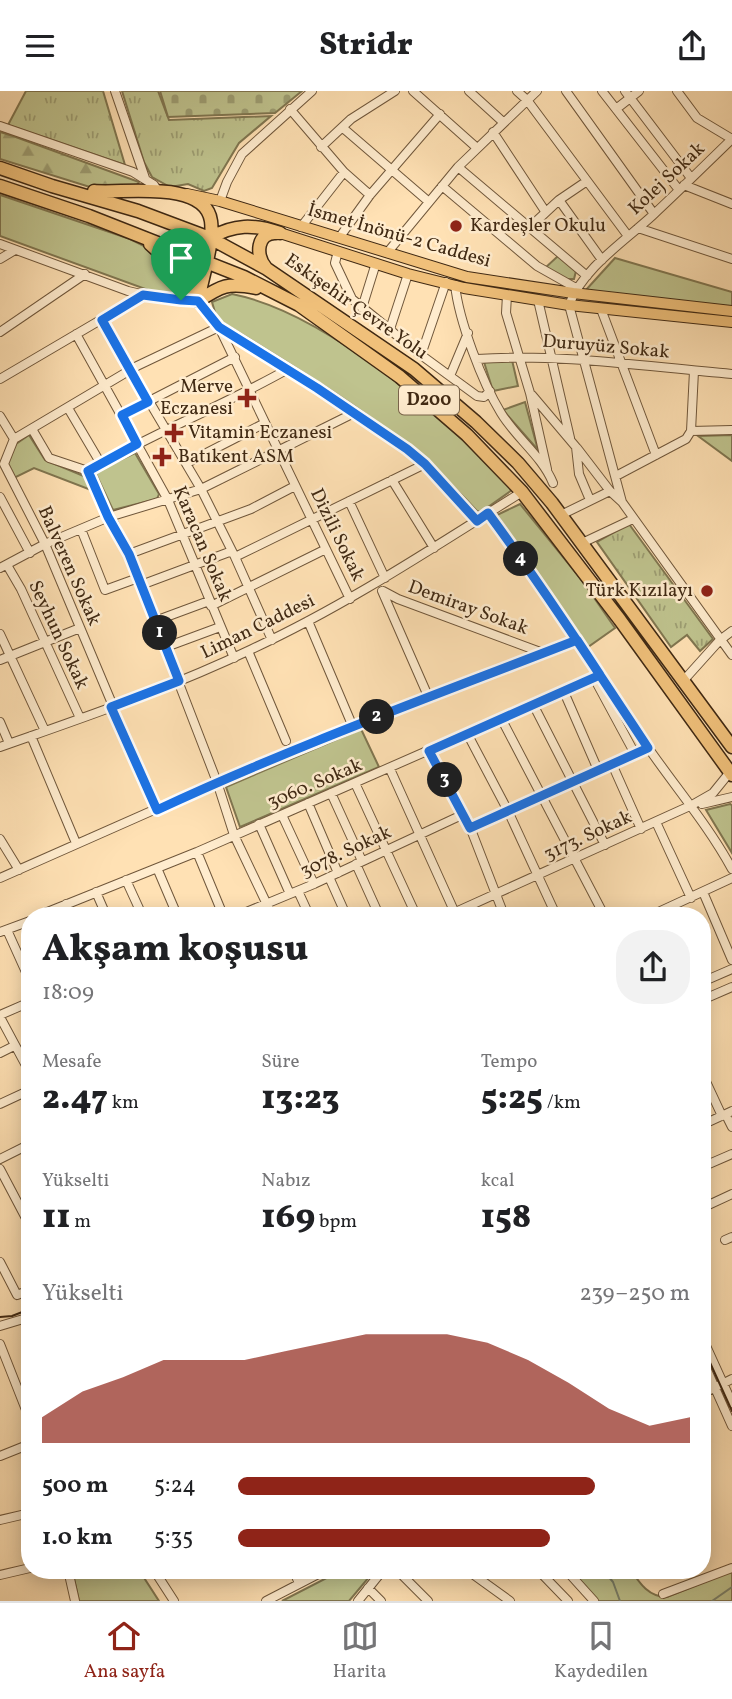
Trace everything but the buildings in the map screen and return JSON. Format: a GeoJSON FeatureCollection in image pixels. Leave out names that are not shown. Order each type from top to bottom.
{"type":"FeatureCollection","features":[{"type":"Feature","properties":{"kind":"highway","name":"D200"},"geometry":{"type":"LineString","coordinates":[[0,168],[138,211],[210,238]]}},
{"type":"Feature","properties":{"kind":"highway","name":"Eskişehir Çevre Yolu"},"geometry":{"type":"LineString","coordinates":[[0,186],[139,235],[244,277],[288,299],[329,325],[418,391],[467,435],[522,492],[620,620],[731,773]]}},
{"type":"Feature","properties":{"kind":"highway"},"geometry":{"type":"LineString","coordinates":[[52,186],[105,193],[184,194],[202,205],[211,220],[198,301]]}},
{"type":"Feature","properties":{"kind":"highway"},"geometry":{"type":"LineString","coordinates":[[210,238],[236,226],[263,227],[280,233]]}},
{"type":"Feature","properties":{"kind":"highway"},"geometry":{"type":"LineString","coordinates":[[267,269],[258,254],[260,245],[264,236],[269,233],[280,233]]}},
{"type":"Feature","properties":{"kind":"highway"},"geometry":{"type":"LineString","coordinates":[[139,235],[173,265],[198,301]]}},
{"type":"Feature","properties":{"kind":"highway","name":"Eskişehir Çevre Yolu"},"geometry":{"type":"LineString","coordinates":[[210,238],[267,269],[388,350],[443,393],[517,463],[561,515],[732,747]]}},
{"type":"Feature","properties":{"kind":"highway"},"geometry":{"type":"LineString","coordinates":[[198,301],[219,287],[231,284],[257,288],[288,299]]}},
{"type":"Feature","properties":{"kind":"main road","name":"İsmet İnönü-2 Caddesi"},"geometry":{"type":"LineString","coordinates":[[184,194],[220,201],[467,277],[732,311]]}},
{"type":"Feature","properties":{"kind":"main road","name":"İsmet İnönü-2 Caddesi"},"geometry":{"type":"LineString","coordinates":[[280,233],[408,274],[450,284],[569,305],[732,322]]}},
{"type":"Feature","properties":{"kind":"street"},"geometry":{"type":"LineString","coordinates":[[115,91],[145,178]]}},
{"type":"Feature","properties":{"kind":"street"},"geometry":{"type":"LineString","coordinates":[[220,201],[242,154],[312,91]]}},
{"type":"Feature","properties":{"kind":"street"},"geometry":{"type":"LineString","coordinates":[[321,147],[351,118],[396,91]]}},
{"type":"Feature","properties":{"kind":"street"},"geometry":{"type":"LineString","coordinates":[[414,91],[477,148]]}},
{"type":"Feature","properties":{"kind":"street"},"geometry":{"type":"LineString","coordinates":[[469,91],[503,122]]}},
{"type":"Feature","properties":{"kind":"street"},"geometry":{"type":"LineString","coordinates":[[517,91],[527,100],[628,236]]}},
{"type":"Feature","properties":{"kind":"street"},"geometry":{"type":"LineString","coordinates":[[387,253],[458,166],[537,91]]}},
{"type":"Feature","properties":{"kind":"street"},"geometry":{"type":"LineString","coordinates":[[566,91],[654,214]]}},
{"type":"Feature","properties":{"kind":"street"},"geometry":{"type":"LineString","coordinates":[[602,91],[685,184],[732,204]]}},
{"type":"Feature","properties":{"kind":"street"},"geometry":{"type":"LineString","coordinates":[[616,109],[628,95],[639,91]]}},
{"type":"Feature","properties":{"kind":"street"},"geometry":{"type":"LineString","coordinates":[[677,91],[697,118],[732,139]]}},
{"type":"Feature","properties":{"kind":"street"},"geometry":{"type":"LineString","coordinates":[[628,95],[685,184]]}},
{"type":"Feature","properties":{"kind":"street"},"geometry":{"type":"LineString","coordinates":[[290,109],[344,172],[370,195]]}},
{"type":"Feature","properties":{"kind":"street"},"geometry":{"type":"LineString","coordinates":[[339,238],[390,170],[440,114]]}},
{"type":"Feature","properties":{"kind":"street"},"geometry":{"type":"LineString","coordinates":[[0,126],[145,178],[155,185],[159,192]]}},
{"type":"Feature","properties":{"kind":"street"},"geometry":{"type":"LineString","coordinates":[[343,128],[429,202]]}},
{"type":"Feature","properties":{"kind":"street"},"geometry":{"type":"LineString","coordinates":[[493,132],[545,211]]}},
{"type":"Feature","properties":{"kind":"street","name":"Kolej Sokak"},"geometry":{"type":"LineString","coordinates":[[569,305],[575,291],[602,260],[732,139]]}},
{"type":"Feature","properties":{"kind":"street"},"geometry":{"type":"LineString","coordinates":[[458,166],[587,276]]}},
{"type":"Feature","properties":{"kind":"street"},"geometry":{"type":"LineString","coordinates":[[301,227],[344,172]]}},
{"type":"Feature","properties":{"kind":"street"},"geometry":{"type":"LineString","coordinates":[[529,228],[559,199],[587,181]]}},
{"type":"Feature","properties":{"kind":"street"},"geometry":{"type":"LineString","coordinates":[[442,186],[537,266],[575,291]]}},
{"type":"Feature","properties":{"kind":"street"},"geometry":{"type":"LineString","coordinates":[[559,199],[602,260]]}},
{"type":"Feature","properties":{"kind":"street"},"geometry":{"type":"LineString","coordinates":[[638,228],[732,259]]}},
{"type":"Feature","properties":{"kind":"street"},"geometry":{"type":"LineString","coordinates":[[0,244],[143,295],[198,301]]}},
{"type":"Feature","properties":{"kind":"street"},"geometry":{"type":"LineString","coordinates":[[0,258],[15,250]]}},
{"type":"Feature","properties":{"kind":"street"},"geometry":{"type":"LineString","coordinates":[[338,251],[335,263],[352,299],[477,396],[484,397],[490,391]]}},
{"type":"Feature","properties":{"kind":"street"},"geometry":{"type":"LineString","coordinates":[[362,308],[376,263]]}},
{"type":"Feature","properties":{"kind":"street"},"geometry":{"type":"LineString","coordinates":[[0,332],[85,274]]}},
{"type":"Feature","properties":{"kind":"street"},"geometry":{"type":"LineString","coordinates":[[390,329],[408,274]]}},
{"type":"Feature","properties":{"kind":"street"},"geometry":{"type":"LineString","coordinates":[[450,284],[477,359],[501,413],[548,472]]}},
{"type":"Feature","properties":{"kind":"street"},"geometry":{"type":"LineString","coordinates":[[421,355],[450,284]]}},
{"type":"Feature","properties":{"kind":"street"},"geometry":{"type":"LineString","coordinates":[[0,379],[143,295]]}},
{"type":"Feature","properties":{"kind":"street"},"geometry":{"type":"LineString","coordinates":[[507,295],[506,313],[530,393],[552,484]]}},
{"type":"Feature","properties":{"kind":"street"},"geometry":{"type":"LineString","coordinates":[[538,300],[570,438]]}},
{"type":"Feature","properties":{"kind":"street","name":"Dizili Sokak"},"geometry":{"type":"LineString","coordinates":[[198,301],[219,327],[235,358],[350,599]]}},
{"type":"Feature","properties":{"kind":"street"},"geometry":{"type":"LineString","coordinates":[[569,305],[622,502]]}},
{"type":"Feature","properties":{"kind":"street"},"geometry":{"type":"LineString","coordinates":[[601,309],[656,455]]}},
{"type":"Feature","properties":{"kind":"street"},"geometry":{"type":"LineString","coordinates":[[102,320],[201,489],[234,554],[272,640]]}},
{"type":"Feature","properties":{"kind":"street"},"geometry":{"type":"LineString","coordinates":[[0,416],[14,439],[131,370],[219,327],[288,369],[425,464],[477,521]]}},
{"type":"Feature","properties":{"kind":"street"},"geometry":{"type":"LineString","coordinates":[[450,376],[468,333]]}},
{"type":"Feature","properties":{"kind":"street","name":"Karacan Sokak"},"geometry":{"type":"LineString","coordinates":[[76,334],[168,500],[234,658]]}},
{"type":"Feature","properties":{"kind":"street","name":"Duruyüz Sokak"},"geometry":{"type":"LineString","coordinates":[[477,359],[517,356],[583,359],[732,374]]}},
{"type":"Feature","properties":{"kind":"street"},"geometry":{"type":"LineString","coordinates":[[122,415],[235,358]]}},
{"type":"Feature","properties":{"kind":"street"},"geometry":{"type":"LineString","coordinates":[[32,429],[49,458],[88,471],[137,444],[250,391],[288,369]]}},
{"type":"Feature","properties":{"kind":"street"},"geometry":{"type":"LineString","coordinates":[[616,477],[686,439],[691,432],[694,371]]}},
{"type":"Feature","properties":{"kind":"street"},"geometry":{"type":"LineString","coordinates":[[530,393],[570,438],[610,492],[622,502],[732,655]]}},
{"type":"Feature","properties":{"kind":"street"},"geometry":{"type":"LineString","coordinates":[[68,408],[101,464]]}},
{"type":"Feature","properties":{"kind":"street"},"geometry":{"type":"LineString","coordinates":[[4,567],[45,544],[108,517],[201,489],[354,413]]}},
{"type":"Feature","properties":{"kind":"street"},"geometry":{"type":"LineString","coordinates":[[187,463],[265,423]]}},
{"type":"Feature","properties":{"kind":"street"},"geometry":{"type":"LineString","coordinates":[[691,432],[732,431]]}},
{"type":"Feature","properties":{"kind":"street","name":"Balveren Sokak"},"geometry":{"type":"LineString","coordinates":[[14,439],[4,464],[45,544],[157,810]]}},
{"type":"Feature","properties":{"kind":"street"},"geometry":{"type":"LineString","coordinates":[[576,446],[579,474],[590,500]]}},
{"type":"Feature","properties":{"kind":"street"},"geometry":{"type":"LineString","coordinates":[[81,529],[105,590],[234,554],[425,464]]}},
{"type":"Feature","properties":{"kind":"street"},"geometry":{"type":"LineString","coordinates":[[88,471],[108,517],[129,554],[218,782],[234,835],[268,907]]}},
{"type":"Feature","properties":{"kind":"street"},"geometry":{"type":"LineString","coordinates":[[392,480],[434,548]]}},
{"type":"Feature","properties":{"kind":"street"},"geometry":{"type":"LineString","coordinates":[[129,554],[251,509],[295,486]]}},
{"type":"Feature","properties":{"kind":"street","name":"Liman Caddesi"},"geometry":{"type":"LineString","coordinates":[[0,747],[179,681],[272,640],[350,599],[522,492]]}},
{"type":"Feature","properties":{"kind":"street"},"geometry":{"type":"LineString","coordinates":[[561,515],[610,492]]}},
{"type":"Feature","properties":{"kind":"street"},"geometry":{"type":"LineString","coordinates":[[0,497],[30,553]]}},
{"type":"Feature","properties":{"kind":"street"},"geometry":{"type":"LineString","coordinates":[[349,501],[382,580],[383,591],[428,696]]}},
{"type":"Feature","properties":{"kind":"street"},"geometry":{"type":"LineString","coordinates":[[488,513],[577,640],[635,754]]}},
{"type":"Feature","properties":{"kind":"street"},"geometry":{"type":"LineString","coordinates":[[582,543],[633,519]]}},
{"type":"Feature","properties":{"kind":"street"},"geometry":{"type":"LineString","coordinates":[[155,621],[248,588],[326,549]]}},
{"type":"Feature","properties":{"kind":"street","name":"Seyhun Sokak"},"geometry":{"type":"LineString","coordinates":[[4,567],[21,589],[80,718]]}},
{"type":"Feature","properties":{"kind":"street","name":"Demiray Sokak"},"geometry":{"type":"LineString","coordinates":[[383,591],[413,605],[543,653]]}},
{"type":"Feature","properties":{"kind":"street"},"geometry":{"type":"LineString","coordinates":[[308,621],[353,727]]}},
{"type":"Feature","properties":{"kind":"street"},"geometry":{"type":"LineString","coordinates":[[166,647],[220,627]]}},
{"type":"Feature","properties":{"kind":"street"},"geometry":{"type":"LineString","coordinates":[[0,660],[80,628]]}},
{"type":"Feature","properties":{"kind":"street"},"geometry":{"type":"LineString","coordinates":[[684,680],[720,640],[732,631]]}},
{"type":"Feature","properties":{"kind":"street"},"geometry":{"type":"LineString","coordinates":[[0,634],[45,731]]}},
{"type":"Feature","properties":{"kind":"street"},"geometry":{"type":"LineString","coordinates":[[0,878],[218,782],[428,696],[577,640]]}},
{"type":"Feature","properties":{"kind":"street"},"geometry":{"type":"LineString","coordinates":[[248,651],[286,741]]}},
{"type":"Feature","properties":{"kind":"street"},"geometry":{"type":"LineString","coordinates":[[597,677],[692,806],[732,869]]}},
{"type":"Feature","properties":{"kind":"street","name":"3060. Sokak"},"geometry":{"type":"LineString","coordinates":[[59,907],[197,852],[597,677]]}},
{"type":"Feature","properties":{"kind":"street"},"geometry":{"type":"LineString","coordinates":[[564,692],[598,770]]}},
{"type":"Feature","properties":{"kind":"street"},"geometry":{"type":"LineString","coordinates":[[534,706],[606,845]]}},
{"type":"Feature","properties":{"kind":"street"},"geometry":{"type":"LineString","coordinates":[[502,720],[599,907]]}},
{"type":"Feature","properties":{"kind":"street"},"geometry":{"type":"LineString","coordinates":[[0,722],[9,743]]}},
{"type":"Feature","properties":{"kind":"street"},"geometry":{"type":"LineString","coordinates":[[468,735],[508,811],[552,907]]}},
{"type":"Feature","properties":{"kind":"street"},"geometry":{"type":"LineString","coordinates":[[31,736],[76,843]]}},
{"type":"Feature","properties":{"kind":"street"},"geometry":{"type":"LineString","coordinates":[[470,828],[648,748]]}},
{"type":"Feature","properties":{"kind":"street"},"geometry":{"type":"LineString","coordinates":[[429,751],[464,814],[501,907]]}},
{"type":"Feature","properties":{"kind":"street"},"geometry":{"type":"LineString","coordinates":[[612,764],[641,829]]}},
{"type":"Feature","properties":{"kind":"street"},"geometry":{"type":"LineString","coordinates":[[390,769],[449,907]]}},
{"type":"Feature","properties":{"kind":"street","name":"3173. Sokak"},"geometry":{"type":"LineString","coordinates":[[468,907],[692,806],[713,793],[731,773]]}},
{"type":"Feature","properties":{"kind":"street"},"geometry":{"type":"LineString","coordinates":[[355,783],[412,907]]}},
{"type":"Feature","properties":{"kind":"street"},"geometry":{"type":"LineString","coordinates":[[331,793],[376,907]]}},
{"type":"Feature","properties":{"kind":"street"},"geometry":{"type":"LineString","coordinates":[[692,806],[732,797]]}},
{"type":"Feature","properties":{"kind":"street"},"geometry":{"type":"LineString","coordinates":[[308,803],[344,907]]}},
{"type":"Feature","properties":{"kind":"street","name":"3078. Sokak"},"geometry":{"type":"LineString","coordinates":[[259,907],[464,814]]}},
{"type":"Feature","properties":{"kind":"street"},"geometry":{"type":"LineString","coordinates":[[282,815],[314,884]]}},
{"type":"Feature","properties":{"kind":"street"},"geometry":{"type":"LineString","coordinates":[[656,822],[691,898]]}},
{"type":"Feature","properties":{"kind":"street"},"geometry":{"type":"LineString","coordinates":[[259,824],[304,907]]}},
{"type":"Feature","properties":{"kind":"street"},"geometry":{"type":"LineString","coordinates":[[0,839],[19,870]]}},
{"type":"Feature","properties":{"kind":"street"},"geometry":{"type":"LineString","coordinates":[[197,852],[220,907]]}},
{"type":"Feature","properties":{"kind":"street"},"geometry":{"type":"LineString","coordinates":[[157,868],[174,907]]}},
{"type":"Feature","properties":{"kind":"street"},"geometry":{"type":"LineString","coordinates":[[676,907],[732,879]]}},
{"type":"Feature","properties":{"kind":"street"},"geometry":{"type":"LineString","coordinates":[[126,880],[138,907]]}},
{"type":"Feature","properties":{"kind":"street"},"geometry":{"type":"LineString","coordinates":[[96,892],[103,907]]}},
{"type":"Feature","properties":{"kind":"street"},"geometry":{"type":"LineString","coordinates":[[703,892],[709,907]]}},
{"type":"Feature","properties":{"kind":"street"},"geometry":{"type":"LineString","coordinates":[[711,911],[732,960]]}},
{"type":"Feature","properties":{"kind":"street"},"geometry":{"type":"LineString","coordinates":[[21,924],[4,931],[21,964]]}},
{"type":"Feature","properties":{"kind":"street"},"geometry":{"type":"LineString","coordinates":[[711,978],[732,969]]}},
{"type":"Feature","properties":{"kind":"street"},"geometry":{"type":"LineString","coordinates":[[711,994],[732,987]]}},
{"type":"Feature","properties":{"kind":"street"},"geometry":{"type":"LineString","coordinates":[[21,1006],[0,1016],[21,1058]]}},
{"type":"Feature","properties":{"kind":"street"},"geometry":{"type":"LineString","coordinates":[[0,1052],[14,1046]]}},
{"type":"Feature","properties":{"kind":"street"},"geometry":{"type":"LineString","coordinates":[[711,1088],[729,1118]]}},
{"type":"Feature","properties":{"kind":"street"},"geometry":{"type":"LineString","coordinates":[[0,1104],[21,1094]]}},
{"type":"Feature","properties":{"kind":"street"},"geometry":{"type":"LineString","coordinates":[[711,1123],[729,1118]]}},
{"type":"Feature","properties":{"kind":"street"},"geometry":{"type":"LineString","coordinates":[[711,1127],[729,1118]]}},
{"type":"Feature","properties":{"kind":"street"},"geometry":{"type":"LineString","coordinates":[[0,1159],[21,1148]]}},
{"type":"Feature","properties":{"kind":"street"},"geometry":{"type":"LineString","coordinates":[[711,1163],[732,1154]]}},
{"type":"Feature","properties":{"kind":"street"},"geometry":{"type":"LineString","coordinates":[[0,1169],[21,1209]]}},
{"type":"Feature","properties":{"kind":"street"},"geometry":{"type":"LineString","coordinates":[[711,1204],[732,1193]]}},
{"type":"Feature","properties":{"kind":"street"},"geometry":{"type":"LineString","coordinates":[[0,1262],[17,1295],[21,1293]]}},
{"type":"Feature","properties":{"kind":"street"},"geometry":{"type":"LineString","coordinates":[[0,1325],[21,1319]]}},
{"type":"Feature","properties":{"kind":"street"},"geometry":{"type":"LineString","coordinates":[[0,1344],[21,1397]]}},
{"type":"Feature","properties":{"kind":"street"},"geometry":{"type":"LineString","coordinates":[[711,1362],[732,1426]]}},
{"type":"Feature","properties":{"kind":"street"},"geometry":{"type":"LineString","coordinates":[[711,1373],[732,1403]]}},
{"type":"Feature","properties":{"kind":"street"},"geometry":{"type":"LineString","coordinates":[[711,1389],[732,1379]]}},
{"type":"Feature","properties":{"kind":"street"},"geometry":{"type":"LineString","coordinates":[[0,1456],[21,1448]]}},
{"type":"Feature","properties":{"kind":"street"},"geometry":{"type":"LineString","coordinates":[[0,1520],[21,1515]]}},
{"type":"Feature","properties":{"kind":"street"},"geometry":{"type":"LineString","coordinates":[[711,1576],[732,1568]]}},
{"type":"Feature","properties":{"kind":"street"},"geometry":{"type":"LineString","coordinates":[[0,1575],[21,1570]]}},
{"type":"Feature","properties":{"kind":"street"},"geometry":{"type":"LineString","coordinates":[[70,1579],[75,1601]]}},
{"type":"Feature","properties":{"kind":"street"},"geometry":{"type":"LineString","coordinates":[[160,1579],[174,1601]]}},
{"type":"Feature","properties":{"kind":"street"},"geometry":{"type":"LineString","coordinates":[[297,1579],[299,1583]]}},
{"type":"Feature","properties":{"kind":"street"},"geometry":{"type":"LineString","coordinates":[[266,1601],[307,1579]]}},
{"type":"Feature","properties":{"kind":"street"},"geometry":{"type":"LineString","coordinates":[[358,1601],[376,1579]]}},
{"type":"Feature","properties":{"kind":"street"},"geometry":{"type":"LineString","coordinates":[[406,1579],[428,1601]]}},
{"type":"Feature","properties":{"kind":"street"},"geometry":{"type":"LineString","coordinates":[[481,1579],[510,1601]]}},
{"type":"Feature","properties":{"kind":"street"},"geometry":{"type":"LineString","coordinates":[[547,1579],[568,1601]]}},
{"type":"Feature","properties":{"kind":"street"},"geometry":{"type":"LineString","coordinates":[[574,1579],[594,1601]]}},
{"type":"Feature","properties":{"kind":"street"},"geometry":{"type":"LineString","coordinates":[[663,1594],[703,1579]]}},
{"type":"Feature","properties":{"kind":"street"},"geometry":{"type":"LineString","coordinates":[[368,1588],[381,1601]]}},
{"type":"Feature","properties":{"kind":"green space"},"geometry":{"type":"Polygon","coordinates":[[[26,91],[103,91],[125,165],[8,125],[26,91]]]}},
{"type":"Feature","properties":{"kind":"green space"},"geometry":{"type":"Polygon","coordinates":[[[122,91],[158,91],[169,120],[271,116],[239,143],[212,188],[204,191],[188,184],[170,187],[152,177],[144,162],[122,91]]]}},
{"type":"Feature","properties":{"kind":"green space"},"geometry":{"type":"Polygon","coordinates":[[[160,91],[302,91],[275,113],[168,117],[160,91]]]}},
{"type":"Feature","properties":{"kind":"green space"},"geometry":{"type":"Polygon","coordinates":[[[0,132],[139,182],[137,185],[93,188],[0,159],[0,132]]]}},
{"type":"Feature","properties":{"kind":"green space"},"geometry":{"type":"Polygon","coordinates":[[[0,195],[130,239],[154,251],[180,287],[172,294],[159,294],[0,236],[0,195]]]}},
{"type":"Feature","properties":{"kind":"green space"},"geometry":{"type":"Polygon","coordinates":[[[558,256],[576,271],[574,279],[565,279],[545,268],[558,256]]]}},
{"type":"Feature","properties":{"kind":"green space"},"geometry":{"type":"Polygon","coordinates":[[[615,258],[732,292],[732,307],[585,291],[615,258]]]}},
{"type":"Feature","properties":{"kind":"green space"},"geometry":{"type":"Polygon","coordinates":[[[232,294],[269,305],[307,323],[384,372],[454,432],[512,490],[481,512],[477,511],[419,455],[387,430],[321,383],[217,319],[212,302],[232,294]]]}},
{"type":"Feature","properties":{"kind":"green space"},"geometry":{"type":"Polygon","coordinates":[[[512,360],[518,386],[493,391],[484,362],[512,360]]]}},
{"type":"Feature","properties":{"kind":"green space"},"geometry":{"type":"Polygon","coordinates":[[[525,402],[538,450],[503,410],[525,402]]]}},
{"type":"Feature","properties":{"kind":"green space"},"geometry":{"type":"Polygon","coordinates":[[[29,435],[45,460],[86,477],[91,490],[34,468],[14,478],[7,463],[16,444],[29,435]]]}},
{"type":"Feature","properties":{"kind":"green space"},"geometry":{"type":"Polygon","coordinates":[[[732,435],[732,461],[698,436],[732,435]]]}},
{"type":"Feature","properties":{"kind":"green space"},"geometry":{"type":"Polygon","coordinates":[[[135,453],[159,494],[157,499],[113,510],[95,472],[135,453]]]}},
{"type":"Feature","properties":{"kind":"green space"},"geometry":{"type":"Polygon","coordinates":[[[520,504],[581,579],[615,628],[588,647],[497,515],[520,504]]]}},
{"type":"Feature","properties":{"kind":"green space"},"geometry":{"type":"Polygon","coordinates":[[[629,524],[713,639],[700,651],[687,635],[671,647],[597,542],[629,524]]]}},
{"type":"Feature","properties":{"kind":"green space"},"geometry":{"type":"Polygon","coordinates":[[[361,729],[379,767],[240,827],[226,787],[361,729]]]}},
{"type":"Feature","properties":{"kind":"green space"},"geometry":{"type":"Polygon","coordinates":[[[732,805],[732,853],[706,810],[732,805]]]}},
{"type":"Feature","properties":{"kind":"green space"},"geometry":{"type":"Polygon","coordinates":[[[732,1571],[732,1601],[598,1601],[577,1579],[638,1579],[650,1592],[667,1597],[732,1571]]]}},
{"type":"Feature","properties":{"kind":"green space"},"geometry":{"type":"Polygon","coordinates":[[[74,1579],[145,1579],[159,1601],[79,1601],[74,1579]]]}},
{"type":"Feature","properties":{"kind":"green space"},"geometry":{"type":"Polygon","coordinates":[[[325,1579],[367,1579],[349,1601],[282,1601],[325,1579]]]}},
{"type":"Feature","properties":{"kind":"waterway"},"geometry":{"type":"LineString","coordinates":[[610,1579],[620,1601]]}},
{"type":"Feature","properties":{"kind":"waterway"},"geometry":{"type":"LineString","coordinates":[[712,1601],[732,1587]]}},
{"type":"Feature","properties":{"kind":"tram line"},"geometry":{"type":"LineString","coordinates":[[0,1317],[21,1312]]}},
{"type":"Feature","properties":{"kind":"tram line"},"geometry":{"type":"LineString","coordinates":[[711,1365],[732,1411]]}},
{"type":"Feature","properties":{"kind":"place","name":"Kardeşler Okulu"},"geometry":{"type":"Point","coordinates":[456,226]}},
{"type":"Feature","properties":{"kind":"place","name":"Merve Eczanesi"},"geometry":{"type":"Point","coordinates":[247,398]}},
{"type":"Feature","properties":{"kind":"place","name":"Vitamin Eczanesi"},"geometry":{"type":"Point","coordinates":[174,433]}},
{"type":"Feature","properties":{"kind":"place","name":"Batıkent ASM"},"geometry":{"type":"Point","coordinates":[162,457]}},
{"type":"Feature","properties":{"kind":"place","name":"Türk Kızılayı"},"geometry":{"type":"Point","coordinates":[707,591]}},
{"type":"Feature","properties":{"kind":"route"},"geometry":{"type":"LineString","coordinates":[[181,300],[143,295],[102,320],[148,402],[122,415],[137,444],[88,471],[108,517],[129,554],[179,681],[111,707],[157,810],[218,782],[428,696],[577,640],[600,675],[429,751],[470,828],[648,748],[577,640],[488,513],[477,521],[425,464],[407,449],[285,367],[219,327],[198,301],[181,300]]}}]}
